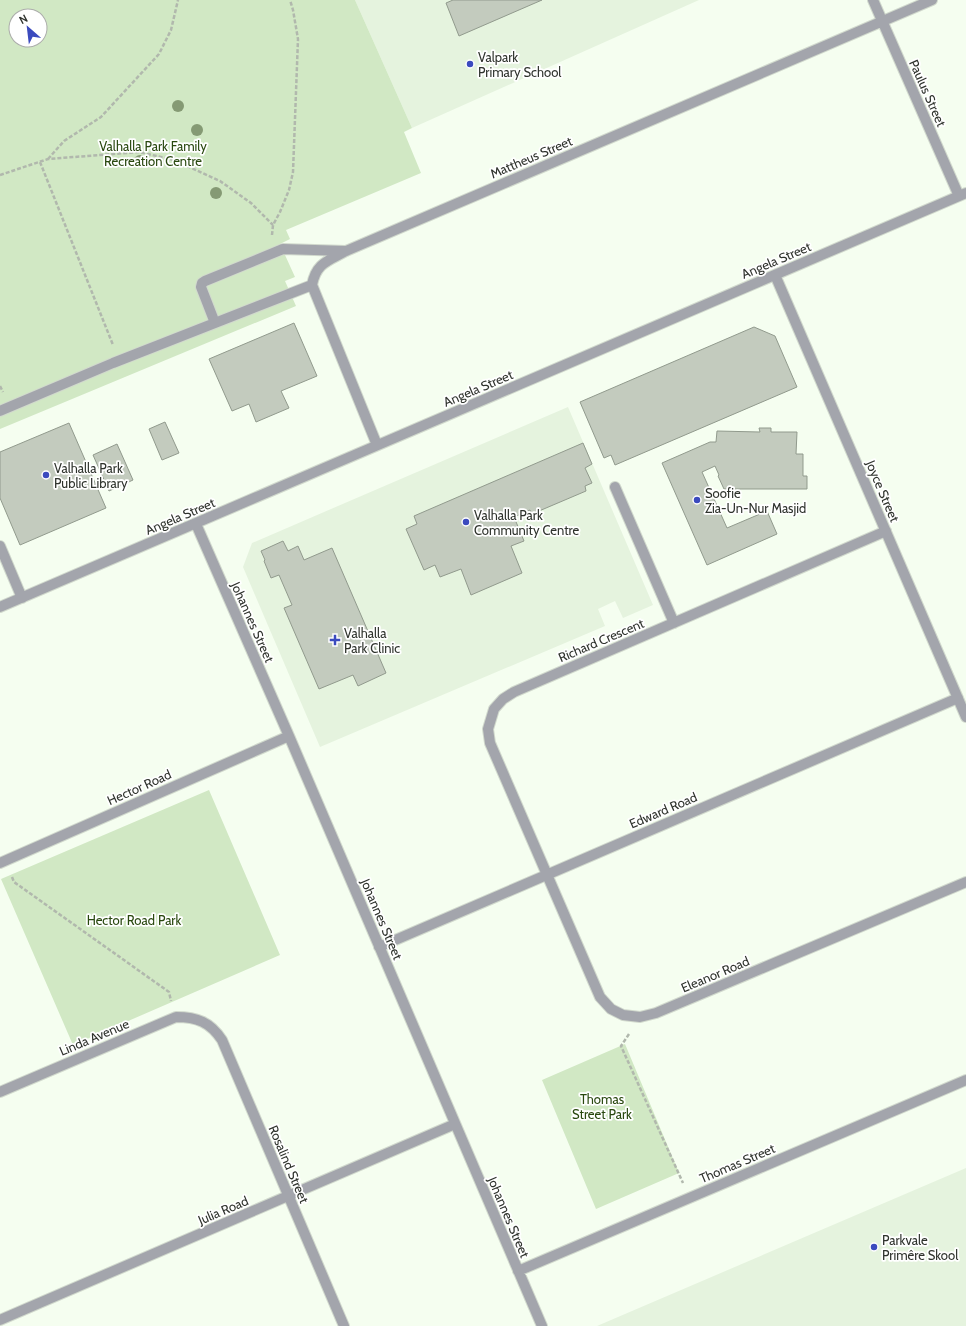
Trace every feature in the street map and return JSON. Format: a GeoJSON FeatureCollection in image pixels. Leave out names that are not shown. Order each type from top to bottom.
{"type":"FeatureCollection","features":[{"type":"Feature","properties":{"kind":"street","name":"Paulus Street"},"geometry":{"type":"LineString","coordinates":[[874,0],[882,21],[962,195]]}},
{"type":"Feature","properties":{"kind":"street","name":"Mattheus Street"},"geometry":{"type":"LineString","coordinates":[[312,285],[314,276],[320,266],[346,251],[932,0]]}},
{"type":"Feature","properties":{"kind":"street","name":"Angela Street"},"geometry":{"type":"LineString","coordinates":[[0,607],[962,195]]}},
{"type":"Feature","properties":{"kind":"street"},"geometry":{"type":"LineString","coordinates":[[215,323],[201,287],[202,283],[205,281],[283,249],[346,251]]}},
{"type":"Feature","properties":{"kind":"street","name":"Joyce Street"},"geometry":{"type":"LineString","coordinates":[[775,274],[966,717]]}},
{"type":"Feature","properties":{"kind":"street"},"geometry":{"type":"LineString","coordinates":[[0,411],[113,363],[312,285],[377,445]]}},
{"type":"Feature","properties":{"kind":"street"},"geometry":{"type":"LineString","coordinates":[[615,487],[674,623]]}},
{"type":"Feature","properties":{"kind":"street","name":"Johannes Street"},"geometry":{"type":"LineString","coordinates":[[196,524],[289,736],[542,1326]]}},
{"type":"Feature","properties":{"kind":"street","name":"Richard Crescent"},"geometry":{"type":"LineString","coordinates":[[547,874],[490,743],[488,729],[494,709],[503,698],[886,531]]}},
{"type":"Feature","properties":{"kind":"street"},"geometry":{"type":"LineString","coordinates":[[0,546],[22,598]]}},
{"type":"Feature","properties":{"kind":"street","name":"Edward Road"},"geometry":{"type":"LineString","coordinates":[[379,947],[958,698]]}},
{"type":"Feature","properties":{"kind":"street","name":"Hector Road"},"geometry":{"type":"LineString","coordinates":[[2,862],[289,736]]}},
{"type":"Feature","properties":{"kind":"street"},"geometry":{"type":"LineString","coordinates":[[547,874],[600,997],[611,1009],[623,1015],[640,1018]]}},
{"type":"Feature","properties":{"kind":"street","name":"Eleanor Road"},"geometry":{"type":"LineString","coordinates":[[640,1018],[656,1013],[966,882]]}},
{"type":"Feature","properties":{"kind":"street","name":"Linda Avenue"},"geometry":{"type":"LineString","coordinates":[[0,1092],[176,1017],[190,1017],[201,1020]]}},
{"type":"Feature","properties":{"kind":"street","name":"Rosalind Street"},"geometry":{"type":"LineString","coordinates":[[201,1020],[222,1040],[344,1326]]}},
{"type":"Feature","properties":{"kind":"street","name":"Thomas Street"},"geometry":{"type":"LineString","coordinates":[[518,1271],[966,1080]]}},
{"type":"Feature","properties":{"kind":"street","name":"Julia Road"},"geometry":{"type":"LineString","coordinates":[[0,1320],[455,1124]]}},
{"type":"Feature","properties":{"kind":"path"},"geometry":{"type":"LineString","coordinates":[[48,159],[64,141],[101,117],[159,54],[171,30],[178,0]]}},
{"type":"Feature","properties":{"kind":"path"},"geometry":{"type":"LineString","coordinates":[[278,251],[272,237],[273,225],[289,190],[293,172],[298,39],[290,0]]}},
{"type":"Feature","properties":{"kind":"path"},"geometry":{"type":"LineString","coordinates":[[0,175],[48,159],[139,152],[174,160],[220,181],[251,203],[273,225]]}},
{"type":"Feature","properties":{"kind":"path"},"geometry":{"type":"LineString","coordinates":[[40,162],[114,348],[113,363]]}},
{"type":"Feature","properties":{"kind":"path"},"geometry":{"type":"LineString","coordinates":[[2,862],[14,882],[169,992],[176,1017]]}},
{"type":"Feature","properties":{"kind":"path"},"geometry":{"type":"LineString","coordinates":[[640,1018],[621,1046],[690,1198]]}},
{"type":"Feature","properties":{"kind":"shaded area","name":"Valpark Primary School"},"geometry":{"type":"Polygon","coordinates":[[[355,0],[699,0],[412,128],[355,0]]]}},
{"type":"Feature","properties":{"kind":"shaded area"},"geometry":{"type":"Polygon","coordinates":[[[568,407],[653,605],[623,618],[615,601],[598,609],[605,626],[320,747],[243,567],[252,543],[568,407]]]}},
{"type":"Feature","properties":{"kind":"shaded area","name":"Parkvale Primêre Skool"},"geometry":{"type":"Polygon","coordinates":[[[966,1168],[966,1326],[597,1326],[966,1168]]]}},
{"type":"Feature","properties":{"kind":"green space","name":"Valhalla Park Family Recreation Centre"},"geometry":{"type":"Polygon","coordinates":[[[0,0],[355,0],[412,128],[404,132],[421,173],[286,230],[290,239],[280,244],[295,277],[285,281],[296,306],[0,429],[0,0]]]}},
{"type":"Feature","properties":{"kind":"green space","name":"Hector Road Park"},"geometry":{"type":"Polygon","coordinates":[[[209,790],[280,955],[73,1045],[1,879],[209,790]]]}},
{"type":"Feature","properties":{"kind":"green space","name":"Thomas Street Park"},"geometry":{"type":"Polygon","coordinates":[[[625,1044],[679,1173],[596,1209],[542,1080],[625,1044]]]}},
{"type":"Feature","properties":{"kind":"building"},"geometry":{"type":"Polygon","coordinates":[[[453,0],[542,0],[459,36],[446,3],[453,0]]]}},
{"type":"Feature","properties":{"kind":"building"},"geometry":{"type":"Polygon","coordinates":[[[294,323],[317,376],[281,391],[289,408],[256,422],[249,404],[232,411],[209,359],[294,323]]]}},
{"type":"Feature","properties":{"kind":"building"},"geometry":{"type":"Polygon","coordinates":[[[754,327],[775,336],[797,387],[615,465],[611,455],[604,458],[580,402],[754,327]]]}},
{"type":"Feature","properties":{"kind":"building"},"geometry":{"type":"Polygon","coordinates":[[[165,422],[179,453],[162,460],[149,429],[165,422]]]}},
{"type":"Feature","properties":{"kind":"building","name":"Valhalla Park Public Library"},"geometry":{"type":"Polygon","coordinates":[[[69,423],[106,508],[20,545],[0,498],[0,452],[69,423]]]}},
{"type":"Feature","properties":{"kind":"building","name":"Soofie Zia-Un-Nur Masjid"},"geometry":{"type":"Polygon","coordinates":[[[759,428],[771,428],[771,432],[797,432],[796,454],[803,454],[803,476],[807,476],[807,489],[724,489],[715,466],[702,472],[727,528],[767,511],[777,534],[707,565],[662,463],[710,442],[716,442],[717,431],[760,432],[759,428]]]}},
{"type":"Feature","properties":{"kind":"building","name":"Valhalla Park Community Centre"},"geometry":{"type":"Polygon","coordinates":[[[583,443],[592,464],[585,468],[592,483],[585,486],[586,491],[539,511],[541,516],[534,519],[530,510],[514,517],[524,541],[511,546],[522,573],[471,595],[461,569],[440,577],[435,565],[424,570],[406,529],[417,524],[414,516],[583,443]]]}},
{"type":"Feature","properties":{"kind":"building"},"geometry":{"type":"Polygon","coordinates":[[[117,444],[133,480],[109,491],[93,455],[117,444]]]}},
{"type":"Feature","properties":{"kind":"building","name":"Valhalla Park Clinic"},"geometry":{"type":"Polygon","coordinates":[[[283,541],[288,551],[298,546],[304,560],[332,548],[386,673],[358,686],[353,675],[319,689],[284,608],[292,605],[279,575],[271,578],[261,551],[283,541]]]}},
{"type":"Feature","properties":{"kind":"place","name":"Valpark Primary School"},"geometry":{"type":"Point","coordinates":[470,64]}},
{"type":"Feature","properties":{"kind":"place","name":"Valhalla Park Public Library"},"geometry":{"type":"Point","coordinates":[46,475]}},
{"type":"Feature","properties":{"kind":"place","name":"Soofie Zia-Un-Nur Masjid"},"geometry":{"type":"Point","coordinates":[697,500]}},
{"type":"Feature","properties":{"kind":"place","name":"Valhalla Park Community Centre"},"geometry":{"type":"Point","coordinates":[466,522]}},
{"type":"Feature","properties":{"kind":"place","name":"Valhalla Park Clinic"},"geometry":{"type":"Point","coordinates":[335,640]}},
{"type":"Feature","properties":{"kind":"place","name":"Parkvale Primêre Skool"},"geometry":{"type":"Point","coordinates":[874,1247]}}]}
